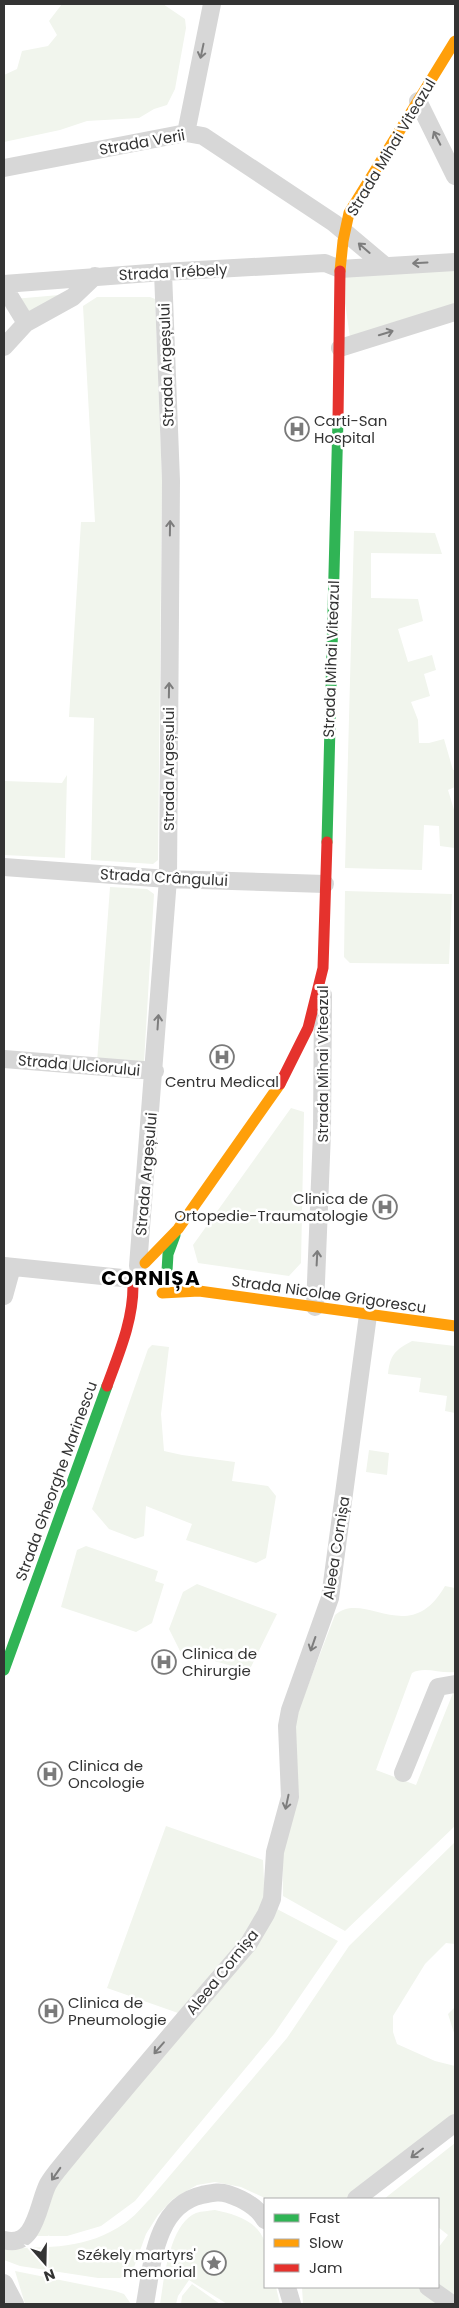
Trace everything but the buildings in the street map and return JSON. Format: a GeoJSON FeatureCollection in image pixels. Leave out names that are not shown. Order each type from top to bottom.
{"type":"FeatureCollection","features":[{"type":"Feature","properties":{"kind":"main road","name":"Strada Mihai Viteazul"},"geometry":{"type":"LineString","coordinates":[[323,968],[340,348],[340,269],[344,230],[349,213],[455,41]]}},
{"type":"Feature","properties":{"kind":"main road"},"geometry":{"type":"LineString","coordinates":[[150,1299],[137,1273],[178,1229],[284,1078],[308,1028],[323,968]]}},
{"type":"Feature","properties":{"kind":"main road"},"geometry":{"type":"LineString","coordinates":[[167,1272],[168,1254],[178,1229]]}},
{"type":"Feature","properties":{"kind":"main road","name":"Strada Nicolae Grigorescu"},"geometry":{"type":"LineString","coordinates":[[137,1273],[158,1263],[179,1283],[199,1291]]}},
{"type":"Feature","properties":{"kind":"main road","name":"Strada Gheorghe Marinescu"},"geometry":{"type":"LineString","coordinates":[[127,1330],[150,1299],[167,1288],[167,1272]]}},
{"type":"Feature","properties":{"kind":"main road","name":"Strada Gheorghe Marinescu"},"geometry":{"type":"LineString","coordinates":[[4,1670],[127,1330],[133,1306],[137,1273]]}},
{"type":"Feature","properties":{"kind":"main road","name":"Strada Nicolae Grigorescu"},"geometry":{"type":"LineString","coordinates":[[150,1299],[178,1290],[199,1291],[455,1326]]}},
{"type":"Feature","properties":{"kind":"street"},"geometry":{"type":"LineString","coordinates":[[186,133],[212,4]]}},
{"type":"Feature","properties":{"kind":"street"},"geometry":{"type":"LineString","coordinates":[[418,101],[455,176]]}},
{"type":"Feature","properties":{"kind":"street","name":"Strada Verii"},"geometry":{"type":"LineString","coordinates":[[4,168],[186,133],[203,136],[344,230],[384,265]]}},
{"type":"Feature","properties":{"kind":"street","name":"Strada Trébely"},"geometry":{"type":"LineString","coordinates":[[26,323],[4,285],[95,276],[325,263],[340,269],[455,262]]}},
{"type":"Feature","properties":{"kind":"street","name":"Strada Argeșului"},"geometry":{"type":"LineString","coordinates":[[137,1273],[155,1071],[168,879],[171,481],[163,272]]}},
{"type":"Feature","properties":{"kind":"street"},"geometry":{"type":"LineString","coordinates":[[4,347],[26,323],[73,296],[95,276]]}},
{"type":"Feature","properties":{"kind":"street"},"geometry":{"type":"LineString","coordinates":[[340,348],[455,312]]}},
{"type":"Feature","properties":{"kind":"street","name":"Strada Crângului"},"geometry":{"type":"LineString","coordinates":[[4,867],[168,879],[325,884]]}},
{"type":"Feature","properties":{"kind":"street","name":"Strada Mihai Viteazul"},"geometry":{"type":"LineString","coordinates":[[315,1307],[322,1132],[323,968]]}},
{"type":"Feature","properties":{"kind":"street","name":"Strada Ulciorului"},"geometry":{"type":"LineString","coordinates":[[4,1059],[155,1071]]}},
{"type":"Feature","properties":{"kind":"street"},"geometry":{"type":"LineString","coordinates":[[4,1296],[8,1266],[137,1273]]}},
{"type":"Feature","properties":{"kind":"street","name":"Aleea Cornișa"},"geometry":{"type":"LineString","coordinates":[[4,2240],[21,2238],[29,2233],[48,2184],[59,2168],[249,1943],[266,1914],[272,1899],[275,1852],[290,1797],[287,1735],[290,1710],[330,1598],[368,1315]]}},
{"type":"Feature","properties":{"kind":"street"},"geometry":{"type":"LineString","coordinates":[[404,1773],[438,1687],[455,1684]]}},
{"type":"Feature","properties":{"kind":"street"},"geometry":{"type":"LineString","coordinates":[[357,2198],[455,2123]]}},
{"type":"Feature","properties":{"kind":"street"},"geometry":{"type":"LineString","coordinates":[[145,2304],[153,2258],[160,2233],[173,2211],[195,2196],[220,2191],[243,2200],[264,2215]]}},
{"type":"Feature","properties":{"kind":"street"},"geometry":{"type":"LineString","coordinates":[[4,2283],[15,2304]]}},
{"type":"Feature","properties":{"kind":"street"},"geometry":{"type":"LineString","coordinates":[[287,2288],[292,2304]]}},
{"type":"Feature","properties":{"kind":"street"},"geometry":{"type":"LineString","coordinates":[[429,2288],[452,2304]]}},
{"type":"Feature","properties":{"kind":"shaded area"},"geometry":{"type":"Polygon","coordinates":[[[62,4],[163,4],[185,19],[186,28],[175,89],[167,105],[154,109],[139,118],[87,121],[60,130],[4,142],[4,75],[17,69],[22,51],[48,46],[57,35],[49,21],[62,4]]]}},
{"type":"Feature","properties":{"kind":"shaded area"},"geometry":{"type":"Polygon","coordinates":[[[455,262],[455,312],[351,344],[340,269],[455,262]]]}},
{"type":"Feature","properties":{"kind":"shaded area"},"geometry":{"type":"Polygon","coordinates":[[[59,295],[24,323],[14,299],[59,295]]]}},
{"type":"Feature","properties":{"kind":"shaded area"},"geometry":{"type":"Polygon","coordinates":[[[97,297],[150,297],[155,299],[162,481],[158,860],[153,864],[91,860],[94,718],[69,717],[81,522],[95,522],[83,306],[97,297]]]}},
{"type":"Feature","properties":{"kind":"shaded area"},"geometry":{"type":"Polygon","coordinates":[[[354,531],[435,533],[442,554],[371,553],[371,598],[418,599],[423,621],[398,629],[408,662],[432,655],[436,670],[424,674],[430,696],[411,702],[418,720],[419,743],[429,743],[444,739],[453,770],[455,770],[455,787],[448,790],[455,813],[455,848],[440,846],[439,826],[424,825],[422,870],[345,868],[354,531]]]}},
{"type":"Feature","properties":{"kind":"shaded area"},"geometry":{"type":"Polygon","coordinates":[[[67,775],[65,858],[4,855],[4,781],[62,783],[67,775]]]}},
{"type":"Feature","properties":{"kind":"shaded area"},"geometry":{"type":"Polygon","coordinates":[[[110,887],[147,889],[154,894],[144,1062],[97,1062],[110,887]]]}},
{"type":"Feature","properties":{"kind":"shaded area"},"geometry":{"type":"Polygon","coordinates":[[[345,891],[452,894],[449,964],[350,963],[344,957],[345,891]]]}},
{"type":"Feature","properties":{"kind":"shaded area"},"geometry":{"type":"Polygon","coordinates":[[[291,1108],[304,1112],[301,1263],[289,1276],[198,1263],[193,1245],[291,1108]]]}},
{"type":"Feature","properties":{"kind":"shaded area"},"geometry":{"type":"Polygon","coordinates":[[[412,1341],[455,1346],[455,1413],[445,1411],[447,1396],[419,1392],[421,1378],[388,1374],[390,1362],[394,1354],[401,1347],[412,1341]]]}},
{"type":"Feature","properties":{"kind":"shaded area"},"geometry":{"type":"Polygon","coordinates":[[[152,1345],[169,1347],[161,1414],[164,1451],[235,1462],[232,1481],[268,1486],[276,1496],[266,1558],[256,1563],[186,1540],[192,1524],[146,1506],[144,1536],[135,1539],[109,1529],[92,1509],[148,1349],[152,1345]]]}},
{"type":"Feature","properties":{"kind":"shaded area"},"geometry":{"type":"Polygon","coordinates":[[[369,1450],[389,1453],[387,1475],[366,1472],[369,1450]]]}},
{"type":"Feature","properties":{"kind":"shaded area"},"geometry":{"type":"Polygon","coordinates":[[[86,1546],[158,1571],[155,1581],[164,1584],[152,1623],[136,1632],[61,1607],[77,1550],[86,1546]]]}},
{"type":"Feature","properties":{"kind":"shaded area"},"geometry":{"type":"Polygon","coordinates":[[[197,1584],[277,1614],[249,1671],[180,1651],[169,1629],[183,1592],[197,1584]]]}},
{"type":"Feature","properties":{"kind":"shaded area"},"geometry":{"type":"Polygon","coordinates":[[[445,1586],[455,1588],[455,1672],[422,1670],[412,1673],[376,1770],[416,1785],[453,1693],[455,1693],[455,1826],[345,1931],[283,1896],[282,1841],[299,1798],[292,1727],[335,1615],[347,1609],[360,1608],[402,1616],[417,1613],[431,1604],[445,1586]]]}},
{"type":"Feature","properties":{"kind":"shaded area"},"geometry":{"type":"Polygon","coordinates":[[[166,1826],[263,1860],[265,1900],[245,1940],[178,2013],[107,1988],[166,1826]]]}},
{"type":"Feature","properties":{"kind":"shaded area"},"geometry":{"type":"Polygon","coordinates":[[[455,1842],[455,1944],[446,1943],[425,1964],[393,2016],[393,2032],[397,2044],[435,2061],[455,2066],[455,2116],[349,2198],[265,2198],[241,2187],[215,2182],[197,2185],[173,2199],[158,2215],[146,2234],[133,2270],[120,2278],[98,2278],[20,2266],[4,2260],[4,2248],[52,2247],[81,2243],[110,2232],[132,2218],[287,2038],[349,1946],[455,1842]]]}},
{"type":"Feature","properties":{"kind":"shaded area"},"geometry":{"type":"Polygon","coordinates":[[[275,1908],[338,1941],[274,2034],[135,2201],[101,2226],[67,2236],[36,2236],[59,2178],[275,1908]]]}},
{"type":"Feature","properties":{"kind":"shaded area"},"geometry":{"type":"Polygon","coordinates":[[[455,2007],[455,2036],[448,2014],[455,2007]]]}},
{"type":"Feature","properties":{"kind":"shaded area"},"geometry":{"type":"Polygon","coordinates":[[[455,2143],[455,2299],[439,2288],[439,2247],[448,2235],[439,2228],[439,2198],[385,2198],[455,2143]]]}},
{"type":"Feature","properties":{"kind":"shaded area"},"geometry":{"type":"Polygon","coordinates":[[[215,2210],[238,2216],[252,2224],[262,2235],[264,2240],[264,2288],[276,2288],[280,2304],[227,2304],[189,2280],[178,2296],[176,2304],[160,2304],[169,2254],[174,2240],[187,2219],[203,2211],[215,2210]]]}},
{"type":"Feature","properties":{"kind":"shaded area"},"geometry":{"type":"Polygon","coordinates":[[[15,2271],[115,2291],[124,2294],[131,2304],[25,2304],[15,2271]]]}},
{"type":"Feature","properties":{"kind":"shaded area"},"geometry":{"type":"Polygon","coordinates":[[[192,2284],[220,2304],[181,2304],[182,2296],[192,2284]]]}},
{"type":"Feature","properties":{"kind":"shaded area"},"geometry":{"type":"Polygon","coordinates":[[[302,2288],[419,2288],[442,2304],[303,2304],[302,2288]]]}},
{"type":"Feature","properties":{"kind":"traffic: fast"},"geometry":{"type":"LineString","coordinates":[[327,842],[338,419]]}},
{"type":"Feature","properties":{"kind":"traffic: fast"},"geometry":{"type":"LineString","coordinates":[[167,1271],[168,1254],[175,1235]]}},
{"type":"Feature","properties":{"kind":"traffic: fast"},"geometry":{"type":"LineString","coordinates":[[4,1670],[107,1386]]}},
{"type":"Feature","properties":{"kind":"traffic: slow"},"geometry":{"type":"LineString","coordinates":[[340,271],[343,241],[349,213],[455,41]]}},
{"type":"Feature","properties":{"kind":"traffic: slow"},"geometry":{"type":"LineString","coordinates":[[145,1263],[178,1229],[280,1084]]}},
{"type":"Feature","properties":{"kind":"traffic: slow"},"geometry":{"type":"LineString","coordinates":[[162,1293],[199,1291],[455,1326]]}},
{"type":"Feature","properties":{"kind":"traffic: jam"},"geometry":{"type":"LineString","coordinates":[[338,419],[340,271]]}},
{"type":"Feature","properties":{"kind":"traffic: jam"},"geometry":{"type":"LineString","coordinates":[[280,1084],[308,1028],[323,968],[327,842]]}},
{"type":"Feature","properties":{"kind":"traffic: jam"},"geometry":{"type":"LineString","coordinates":[[107,1386],[128,1324],[133,1286]]}},
{"type":"Feature","properties":{"kind":"place","name":"Carti-San Hospital"},"geometry":{"type":"Point","coordinates":[297,429]}},
{"type":"Feature","properties":{"kind":"place","name":"Centru Medical"},"geometry":{"type":"Point","coordinates":[222,1057]}},
{"type":"Feature","properties":{"kind":"place","name":"Clinica de Ortopedie-Traumatologie"},"geometry":{"type":"Point","coordinates":[385,1207]}},
{"type":"Feature","properties":{"kind":"place","name":"Clinica de Chirurgie"},"geometry":{"type":"Point","coordinates":[164,1662]}},
{"type":"Feature","properties":{"kind":"place","name":"Clinica de Oncologie"},"geometry":{"type":"Point","coordinates":[50,1774]}},
{"type":"Feature","properties":{"kind":"place","name":"Clinica de Pneumologie"},"geometry":{"type":"Point","coordinates":[51,2011]}},
{"type":"Feature","properties":{"kind":"place","name":"Székely martyrs' memorial"},"geometry":{"type":"Point","coordinates":[214,2263]}},
{"type":"Feature","properties":{"kind":"district","name":"CORNIȘA"},"geometry":{"type":"Point","coordinates":[151,1278]}}]}
